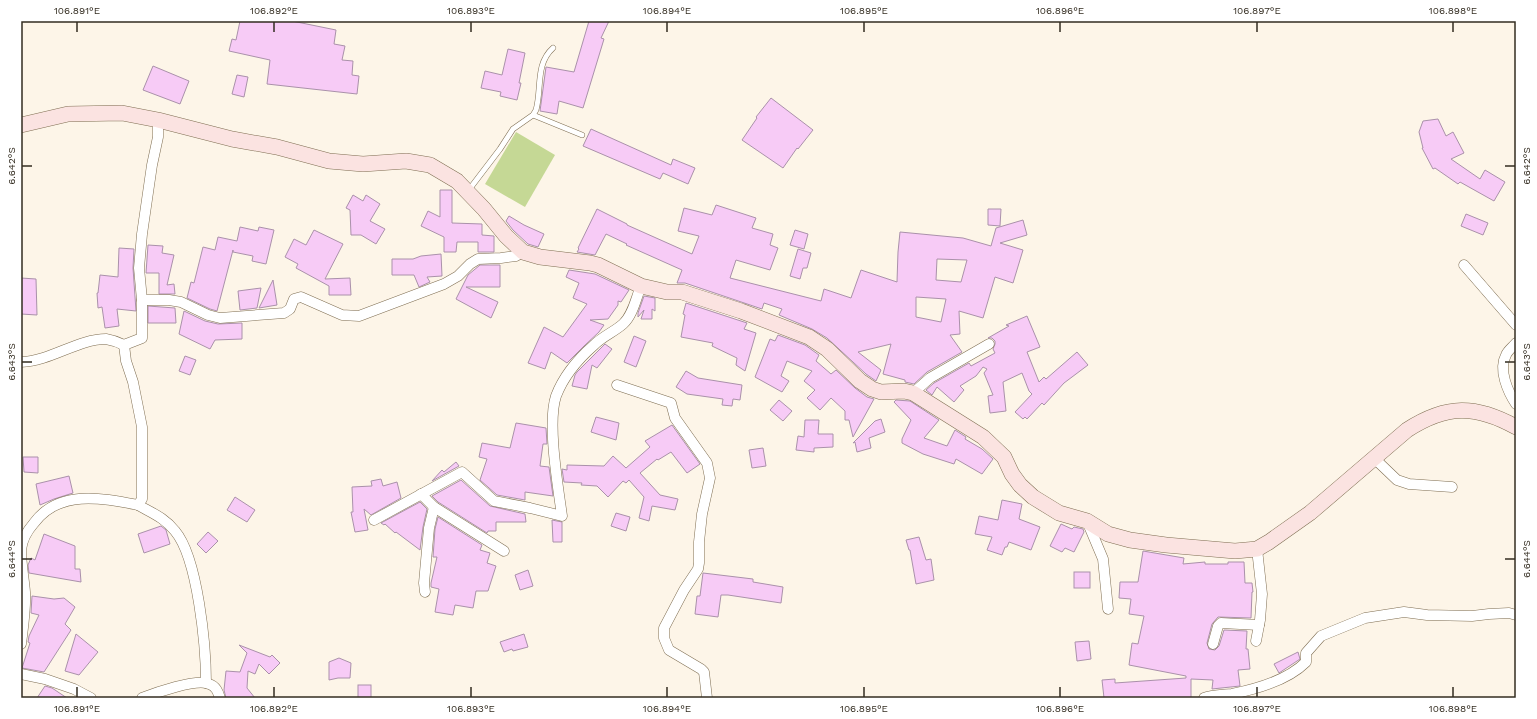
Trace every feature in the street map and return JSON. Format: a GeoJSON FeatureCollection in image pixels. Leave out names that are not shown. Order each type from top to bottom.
{"type":"FeatureCollection","features":[{"type":"Feature","properties":{"kind":"street"},"geometry":{"type":"LineString","coordinates":[[21,125],[68,114],[122,113],[158,120],[232,139],[277,147],[329,161],[363,164],[406,161],[423,164],[437,169],[451,177],[468,192],[502,232],[523,252],[540,257],[598,265],[641,286],[667,292],[682,292],[706,299],[796,332],[820,344],[860,381],[872,389],[881,392],[904,391],[913,393],[974,431],[1004,456],[1012,474],[1020,485],[1033,497],[1059,513],[1088,521],[1108,534],[1130,540],[1166,545],[1235,551],[1258,549],[1310,513],[1415,425],[1435,416],[1456,410],[1474,410],[1491,415],[1516,427]]}},
{"type":"Feature","properties":{"kind":"street"},"geometry":{"type":"LineString","coordinates":[[21,362],[45,358],[92,341],[111,340],[124,345],[142,338],[142,300],[139,268],[142,234],[152,165],[158,136],[158,120]]}},
{"type":"Feature","properties":{"kind":"street"},"geometry":{"type":"LineString","coordinates":[[142,300],[169,300],[181,302],[208,315],[220,318],[284,313],[290,308],[294,299],[301,297],[342,315],[359,316],[444,284],[458,276],[470,264],[478,259],[516,256],[523,252]]}},
{"type":"Feature","properties":{"kind":"street"},"geometry":{"type":"LineString","coordinates":[[1464,266],[1516,324]]}},
{"type":"Feature","properties":{"kind":"street"},"geometry":{"type":"LineString","coordinates":[[374,520],[462,472],[494,501],[562,516],[553,420],[556,397],[572,366],[605,335],[624,323],[641,286]]}},
{"type":"Feature","properties":{"kind":"street"},"geometry":{"type":"LineString","coordinates":[[1516,343],[1504,357],[1503,368],[1508,390],[1516,404]]}},
{"type":"Feature","properties":{"kind":"street"},"geometry":{"type":"LineString","coordinates":[[913,393],[930,378],[989,344]]}},
{"type":"Feature","properties":{"kind":"street"},"geometry":{"type":"LineString","coordinates":[[124,345],[126,361],[133,382],[142,427],[143,495],[138,505]]}},
{"type":"Feature","properties":{"kind":"street"},"geometry":{"type":"LineString","coordinates":[[617,385],[671,404],[675,418],[707,463],[710,470],[710,478],[702,514],[698,569],[684,590],[664,628],[664,638],[669,650],[704,672],[707,698]]}},
{"type":"Feature","properties":{"kind":"street"},"geometry":{"type":"LineString","coordinates":[[1375,459],[1397,480],[1409,484],[1452,487]]}},
{"type":"Feature","properties":{"kind":"street"},"geometry":{"type":"LineString","coordinates":[[421,494],[434,507],[504,551]]}},
{"type":"Feature","properties":{"kind":"street"},"geometry":{"type":"LineString","coordinates":[[21,644],[25,593],[21,550],[26,532],[38,516],[59,503],[82,498],[104,499],[138,505],[161,517],[170,526],[184,544],[191,562],[205,655],[206,683]]}},
{"type":"Feature","properties":{"kind":"street"},"geometry":{"type":"LineString","coordinates":[[425,592],[424,583],[429,528],[434,507]]}},
{"type":"Feature","properties":{"kind":"street"},"geometry":{"type":"LineString","coordinates":[[1088,521],[1103,559],[1108,610]]}},
{"type":"Feature","properties":{"kind":"street"},"geometry":{"type":"LineString","coordinates":[[1256,641],[1262,594],[1258,549]]}},
{"type":"Feature","properties":{"kind":"street"},"geometry":{"type":"LineString","coordinates":[[1204,698],[1252,689],[1288,675],[1306,662],[1306,653],[1321,636],[1365,618],[1404,612],[1426,615],[1464,616],[1509,613],[1516,615]]}},
{"type":"Feature","properties":{"kind":"street"},"geometry":{"type":"LineString","coordinates":[[1213,644],[1218,626],[1221,623],[1259,625]]}},
{"type":"Feature","properties":{"kind":"street"},"geometry":{"type":"LineString","coordinates":[[21,674],[45,679],[66,686],[91,698]]}},
{"type":"Feature","properties":{"kind":"street"},"geometry":{"type":"LineString","coordinates":[[142,698],[162,691],[188,685],[206,683],[211,684],[216,689],[220,698]]}},
{"type":"Feature","properties":{"kind":"lane"},"geometry":{"type":"LineString","coordinates":[[468,192],[513,129],[533,114],[537,104],[540,75],[543,63],[547,53],[553,48]]}},
{"type":"Feature","properties":{"kind":"lane"},"geometry":{"type":"LineString","coordinates":[[533,114],[582,135]]}},
{"type":"Feature","properties":{"kind":"green space"},"geometry":{"type":"Polygon","coordinates":[[[516,132],[555,155],[525,207],[485,184],[516,132]]]}},
{"type":"Feature","properties":{"kind":"building"},"geometry":{"type":"Polygon","coordinates":[[[240,21],[292,21],[336,30],[334,44],[345,46],[342,60],[353,61],[352,75],[359,76],[357,94],[267,84],[270,60],[229,51],[232,39],[236,40],[240,21]]]}},
{"type":"Feature","properties":{"kind":"building"},"geometry":{"type":"Polygon","coordinates":[[[589,21],[609,21],[601,38],[604,39],[583,108],[559,101],[557,114],[540,111],[546,67],[574,72],[589,21]]]}},
{"type":"Feature","properties":{"kind":"building"},"geometry":{"type":"Polygon","coordinates":[[[508,49],[525,53],[517,100],[500,96],[501,92],[481,88],[485,71],[502,75],[508,49]]]}},
{"type":"Feature","properties":{"kind":"building"},"geometry":{"type":"Polygon","coordinates":[[[153,66],[189,81],[180,104],[143,90],[153,66]]]}},
{"type":"Feature","properties":{"kind":"building"},"geometry":{"type":"Polygon","coordinates":[[[237,75],[248,77],[244,97],[232,94],[237,75]]]}},
{"type":"Feature","properties":{"kind":"building"},"geometry":{"type":"Polygon","coordinates":[[[771,98],[813,130],[798,149],[797,148],[783,168],[742,140],[757,118],[756,117],[771,98]]]}},
{"type":"Feature","properties":{"kind":"building"},"geometry":{"type":"Polygon","coordinates":[[[1438,119],[1446,136],[1453,132],[1464,153],[1451,159],[1480,179],[1485,170],[1505,182],[1494,201],[1460,182],[1458,184],[1435,168],[1433,169],[1422,148],[1419,132],[1423,121],[1438,119]]]}},
{"type":"Feature","properties":{"kind":"building"},"geometry":{"type":"Polygon","coordinates":[[[591,129],[671,165],[673,159],[695,168],[688,184],[663,173],[660,179],[583,146],[591,129]]]}},
{"type":"Feature","properties":{"kind":"building"},"geometry":{"type":"Polygon","coordinates":[[[440,190],[452,190],[452,223],[482,224],[482,235],[494,236],[494,252],[478,252],[478,242],[457,242],[456,252],[444,252],[444,237],[421,226],[428,211],[440,217],[440,190]]]}},
{"type":"Feature","properties":{"kind":"building"},"geometry":{"type":"Polygon","coordinates":[[[353,195],[363,201],[366,195],[380,204],[370,221],[385,229],[376,244],[361,235],[351,235],[350,210],[346,208],[353,195]]]}},
{"type":"Feature","properties":{"kind":"building"},"geometry":{"type":"Polygon","coordinates":[[[716,205],[756,218],[752,228],[773,234],[770,245],[778,248],[770,270],[736,260],[730,278],[821,301],[824,289],[851,298],[861,270],[897,282],[900,232],[963,238],[991,246],[996,228],[1023,220],[1027,235],[1000,243],[1023,250],[1013,283],[995,277],[983,318],[959,311],[960,334],[950,335],[962,352],[927,372],[914,384],[883,374],[891,344],[858,352],[881,370],[876,381],[866,374],[827,338],[812,329],[779,315],[782,309],[764,303],[762,309],[685,283],[677,283],[682,270],[626,245],[627,244],[606,234],[595,255],[577,252],[597,209],[627,225],[692,254],[699,236],[678,231],[684,208],[712,215],[716,205]],[[937,259],[936,280],[961,282],[967,260],[937,259]],[[916,297],[916,317],[941,322],[946,299],[916,297]]]}},
{"type":"Feature","properties":{"kind":"building"},"geometry":{"type":"Polygon","coordinates":[[[988,209],[1001,209],[1000,226],[988,225],[988,209]]]}},
{"type":"Feature","properties":{"kind":"building"},"geometry":{"type":"Polygon","coordinates":[[[1466,214],[1488,223],[1483,235],[1461,226],[1466,214]]]}},
{"type":"Feature","properties":{"kind":"building"},"geometry":{"type":"Polygon","coordinates":[[[509,216],[544,234],[538,247],[528,244],[513,230],[506,221],[509,216]]]}},
{"type":"Feature","properties":{"kind":"building"},"geometry":{"type":"Polygon","coordinates":[[[240,227],[258,231],[259,227],[274,230],[266,264],[252,261],[253,256],[233,252],[233,250],[217,311],[187,298],[191,282],[194,283],[203,247],[215,250],[218,237],[237,241],[240,227]]]}},
{"type":"Feature","properties":{"kind":"building"},"geometry":{"type":"Polygon","coordinates":[[[314,230],[343,244],[325,279],[350,278],[351,295],[329,295],[329,286],[296,268],[298,264],[285,257],[294,239],[306,245],[314,230]]]}},
{"type":"Feature","properties":{"kind":"building"},"geometry":{"type":"Polygon","coordinates":[[[795,230],[808,234],[804,249],[790,245],[795,230]]]}},
{"type":"Feature","properties":{"kind":"building"},"geometry":{"type":"Polygon","coordinates":[[[148,245],[163,246],[162,253],[174,255],[167,285],[174,284],[175,294],[159,294],[159,273],[146,273],[148,245]]]}},
{"type":"Feature","properties":{"kind":"building"},"geometry":{"type":"Polygon","coordinates":[[[119,248],[134,249],[133,268],[136,311],[117,309],[119,326],[105,328],[102,307],[98,308],[97,293],[100,275],[118,277],[119,248]]]}},
{"type":"Feature","properties":{"kind":"building"},"geometry":{"type":"Polygon","coordinates":[[[798,249],[811,253],[807,268],[803,268],[800,279],[790,276],[798,249]]]}},
{"type":"Feature","properties":{"kind":"building"},"geometry":{"type":"Polygon","coordinates":[[[441,254],[442,276],[427,277],[430,282],[419,287],[414,275],[392,275],[392,259],[413,259],[421,256],[441,254]]]}},
{"type":"Feature","properties":{"kind":"building"},"geometry":{"type":"Polygon","coordinates":[[[480,265],[500,265],[500,287],[466,287],[498,302],[491,318],[456,299],[468,275],[480,265]]]}},
{"type":"Feature","properties":{"kind":"building"},"geometry":{"type":"Polygon","coordinates":[[[569,270],[595,274],[629,290],[621,302],[618,301],[618,305],[608,319],[590,320],[604,325],[599,332],[567,363],[551,352],[545,369],[528,363],[544,327],[563,337],[587,304],[573,298],[579,283],[566,277],[569,270]]]}},
{"type":"Feature","properties":{"kind":"building"},"geometry":{"type":"Polygon","coordinates":[[[21,278],[36,279],[37,315],[21,314],[21,278]]]}},
{"type":"Feature","properties":{"kind":"building"},"geometry":{"type":"Polygon","coordinates":[[[273,280],[277,305],[259,308],[273,280]]]}},
{"type":"Feature","properties":{"kind":"building"},"geometry":{"type":"Polygon","coordinates":[[[261,288],[257,308],[240,310],[238,291],[261,288]]]}},
{"type":"Feature","properties":{"kind":"building"},"geometry":{"type":"Polygon","coordinates":[[[644,296],[655,298],[655,311],[652,309],[652,319],[641,319],[644,310],[638,317],[644,296]]]}},
{"type":"Feature","properties":{"kind":"building"},"geometry":{"type":"Polygon","coordinates":[[[686,303],[747,323],[744,329],[756,333],[745,371],[736,365],[737,358],[712,346],[713,343],[681,337],[685,315],[683,314],[686,303]]]}},
{"type":"Feature","properties":{"kind":"building"},"geometry":{"type":"Polygon","coordinates":[[[148,306],[175,308],[176,323],[148,323],[148,306]]]}},
{"type":"Feature","properties":{"kind":"building"},"geometry":{"type":"Polygon","coordinates":[[[184,311],[205,321],[218,324],[242,323],[242,339],[215,340],[210,349],[179,334],[184,311]]]}},
{"type":"Feature","properties":{"kind":"building"},"geometry":{"type":"Polygon","coordinates":[[[1027,316],[1040,347],[1027,352],[1039,382],[1044,377],[1046,379],[1077,352],[1088,365],[1064,383],[1044,405],[1042,403],[1027,419],[1025,417],[1023,419],[1015,412],[1032,394],[1029,391],[1022,373],[1003,382],[1006,411],[990,413],[988,396],[993,395],[984,373],[987,369],[983,367],[976,376],[960,386],[964,390],[954,402],[937,387],[932,395],[926,390],[934,383],[969,363],[971,366],[995,353],[993,349],[995,341],[992,338],[988,338],[1009,326],[1006,325],[1027,316]]]}},
{"type":"Feature","properties":{"kind":"building"},"geometry":{"type":"Polygon","coordinates":[[[778,335],[805,345],[819,355],[816,361],[831,374],[836,370],[855,388],[867,397],[874,399],[853,437],[849,420],[845,420],[845,411],[831,398],[820,410],[807,398],[815,390],[804,381],[812,371],[787,361],[781,376],[789,381],[782,392],[755,377],[770,339],[775,341],[778,335]]]}},
{"type":"Feature","properties":{"kind":"building"},"geometry":{"type":"Polygon","coordinates":[[[634,336],[646,341],[636,367],[624,362],[634,336]]]}},
{"type":"Feature","properties":{"kind":"building"},"geometry":{"type":"Polygon","coordinates":[[[605,344],[612,349],[597,368],[592,365],[587,389],[572,386],[577,372],[605,344]]]}},
{"type":"Feature","properties":{"kind":"building"},"geometry":{"type":"Polygon","coordinates":[[[185,356],[196,360],[190,375],[179,371],[185,356]]]}},
{"type":"Feature","properties":{"kind":"building"},"geometry":{"type":"Polygon","coordinates":[[[686,371],[698,378],[742,385],[740,400],[733,399],[732,406],[722,405],[723,399],[687,394],[676,387],[686,371]]]}},
{"type":"Feature","properties":{"kind":"building"},"geometry":{"type":"Polygon","coordinates":[[[779,400],[792,411],[783,421],[770,410],[779,400]]]}},
{"type":"Feature","properties":{"kind":"building"},"geometry":{"type":"Polygon","coordinates":[[[896,400],[910,401],[939,420],[924,438],[947,446],[955,430],[966,437],[965,439],[982,449],[993,459],[982,474],[956,459],[954,464],[923,454],[902,443],[902,439],[911,420],[894,402],[896,400]]]}},
{"type":"Feature","properties":{"kind":"building"},"geometry":{"type":"Polygon","coordinates":[[[596,417],[619,423],[616,440],[591,432],[596,417]]]}},
{"type":"Feature","properties":{"kind":"building"},"geometry":{"type":"Polygon","coordinates":[[[881,419],[885,432],[869,438],[871,448],[857,452],[855,442],[853,443],[875,421],[881,419]]]}},
{"type":"Feature","properties":{"kind":"building"},"geometry":{"type":"Polygon","coordinates":[[[805,420],[819,420],[818,434],[833,434],[833,447],[814,448],[814,452],[796,450],[798,436],[804,437],[805,420]]]}},
{"type":"Feature","properties":{"kind":"building"},"geometry":{"type":"Polygon","coordinates":[[[516,423],[546,428],[547,444],[543,444],[540,466],[549,467],[553,496],[525,492],[525,500],[497,495],[480,480],[487,459],[479,457],[482,443],[510,448],[516,423]]]}},
{"type":"Feature","properties":{"kind":"building"},"geometry":{"type":"Polygon","coordinates":[[[672,425],[700,464],[687,473],[671,452],[658,460],[657,459],[640,473],[660,495],[678,499],[675,510],[652,506],[649,521],[639,518],[644,497],[629,480],[626,483],[623,481],[608,497],[597,486],[564,482],[562,469],[567,470],[567,465],[604,466],[613,456],[626,468],[650,447],[645,441],[672,425]]]}},
{"type":"Feature","properties":{"kind":"building"},"geometry":{"type":"Polygon","coordinates":[[[763,448],[766,466],[752,468],[749,450],[763,448]]]}},
{"type":"Feature","properties":{"kind":"building"},"geometry":{"type":"Polygon","coordinates":[[[23,457],[38,457],[38,473],[24,472],[23,457]]]}},
{"type":"Feature","properties":{"kind":"building"},"geometry":{"type":"Polygon","coordinates":[[[456,462],[459,466],[432,481],[442,470],[444,472],[456,462]]]}},
{"type":"Feature","properties":{"kind":"building"},"geometry":{"type":"Polygon","coordinates":[[[69,476],[73,493],[40,505],[36,484],[69,476]]]}},
{"type":"Feature","properties":{"kind":"building"},"geometry":{"type":"Polygon","coordinates":[[[381,479],[383,486],[397,482],[401,498],[371,515],[364,509],[368,530],[355,532],[351,512],[353,512],[352,487],[372,486],[371,481],[381,479]]]}},
{"type":"Feature","properties":{"kind":"building"},"geometry":{"type":"Polygon","coordinates":[[[461,480],[490,506],[525,514],[526,522],[496,522],[496,531],[488,531],[487,533],[438,502],[432,496],[461,480]]]}},
{"type":"Feature","properties":{"kind":"building"},"geometry":{"type":"Polygon","coordinates":[[[235,497],[255,510],[247,522],[227,510],[235,497]]]}},
{"type":"Feature","properties":{"kind":"building"},"geometry":{"type":"Polygon","coordinates":[[[1002,500],[1022,504],[1019,519],[1040,527],[1031,550],[1009,542],[1002,555],[987,550],[992,537],[975,534],[979,516],[998,520],[1002,500]]]}},
{"type":"Feature","properties":{"kind":"building"},"geometry":{"type":"Polygon","coordinates":[[[420,502],[427,509],[420,550],[396,532],[395,533],[385,524],[384,525],[381,523],[420,502]]]}},
{"type":"Feature","properties":{"kind":"building"},"geometry":{"type":"Polygon","coordinates":[[[616,513],[630,517],[626,531],[611,526],[616,513]]]}},
{"type":"Feature","properties":{"kind":"building"},"geometry":{"type":"Polygon","coordinates":[[[438,517],[482,545],[480,550],[490,553],[487,563],[496,566],[488,591],[476,591],[473,608],[455,605],[453,615],[435,612],[439,589],[431,587],[437,557],[433,557],[435,529],[438,517]]]}},
{"type":"Feature","properties":{"kind":"building"},"geometry":{"type":"Polygon","coordinates":[[[552,520],[562,522],[562,542],[553,542],[552,520]]]}},
{"type":"Feature","properties":{"kind":"building"},"geometry":{"type":"Polygon","coordinates":[[[1061,524],[1072,529],[1074,527],[1083,529],[1084,532],[1074,552],[1065,548],[1062,552],[1050,546],[1061,524]]]}},
{"type":"Feature","properties":{"kind":"building"},"geometry":{"type":"Polygon","coordinates":[[[161,526],[166,530],[170,544],[144,553],[138,534],[161,526]]]}},
{"type":"Feature","properties":{"kind":"building"},"geometry":{"type":"Polygon","coordinates":[[[208,532],[218,541],[206,553],[197,544],[208,532]]]}},
{"type":"Feature","properties":{"kind":"building"},"geometry":{"type":"Polygon","coordinates":[[[44,534],[75,546],[75,569],[80,569],[81,582],[29,573],[28,565],[31,558],[35,560],[44,534]]]}},
{"type":"Feature","properties":{"kind":"building"},"geometry":{"type":"Polygon","coordinates":[[[919,537],[926,560],[931,559],[934,580],[916,584],[910,550],[906,540],[919,537]]]}},
{"type":"Feature","properties":{"kind":"building"},"geometry":{"type":"Polygon","coordinates":[[[1143,551],[1184,558],[1183,564],[1205,562],[1205,564],[1228,564],[1228,562],[1244,562],[1245,583],[1252,583],[1253,592],[1251,618],[1218,617],[1212,624],[1207,643],[1209,649],[1215,650],[1219,646],[1224,630],[1247,631],[1246,649],[1248,649],[1250,669],[1238,670],[1240,686],[1212,689],[1213,680],[1191,679],[1191,698],[1104,698],[1102,680],[1115,679],[1115,683],[1186,678],[1186,676],[1129,665],[1132,643],[1138,644],[1144,616],[1129,614],[1131,599],[1119,598],[1120,582],[1138,582],[1143,551]]]}},
{"type":"Feature","properties":{"kind":"building"},"geometry":{"type":"Polygon","coordinates":[[[528,570],[533,586],[520,590],[515,575],[528,570]]]}},
{"type":"Feature","properties":{"kind":"building"},"geometry":{"type":"Polygon","coordinates":[[[1074,572],[1090,572],[1090,588],[1074,588],[1074,572]]]}},
{"type":"Feature","properties":{"kind":"building"},"geometry":{"type":"Polygon","coordinates":[[[703,573],[753,579],[753,582],[783,587],[781,603],[721,595],[718,617],[695,614],[697,596],[700,596],[703,573]]]}},
{"type":"Feature","properties":{"kind":"building"},"geometry":{"type":"Polygon","coordinates":[[[32,596],[54,599],[64,598],[75,607],[65,624],[71,630],[44,672],[22,668],[30,643],[28,642],[29,636],[39,615],[31,613],[32,596]]]}},
{"type":"Feature","properties":{"kind":"building"},"geometry":{"type":"Polygon","coordinates":[[[76,634],[98,652],[79,675],[65,671],[76,634]]]}},
{"type":"Feature","properties":{"kind":"building"},"geometry":{"type":"Polygon","coordinates":[[[524,634],[528,647],[513,651],[512,649],[504,652],[500,642],[524,634]]]}},
{"type":"Feature","properties":{"kind":"building"},"geometry":{"type":"Polygon","coordinates":[[[1089,641],[1091,659],[1077,661],[1075,642],[1089,641]]]}},
{"type":"Feature","properties":{"kind":"building"},"geometry":{"type":"Polygon","coordinates":[[[239,645],[270,657],[272,655],[280,663],[269,674],[259,664],[255,674],[248,671],[247,688],[255,698],[226,698],[224,690],[226,671],[240,672],[247,653],[239,645]]]}},
{"type":"Feature","properties":{"kind":"building"},"geometry":{"type":"Polygon","coordinates":[[[1298,652],[1300,659],[1279,673],[1274,664],[1298,652]]]}},
{"type":"Feature","properties":{"kind":"building"},"geometry":{"type":"Polygon","coordinates":[[[339,658],[351,663],[350,678],[329,680],[329,662],[339,658]]]}},
{"type":"Feature","properties":{"kind":"building"},"geometry":{"type":"Polygon","coordinates":[[[358,685],[371,685],[371,698],[358,698],[358,685]]]}},
{"type":"Feature","properties":{"kind":"building"},"geometry":{"type":"Polygon","coordinates":[[[45,686],[52,688],[67,698],[37,698],[45,686]]]}}]}
